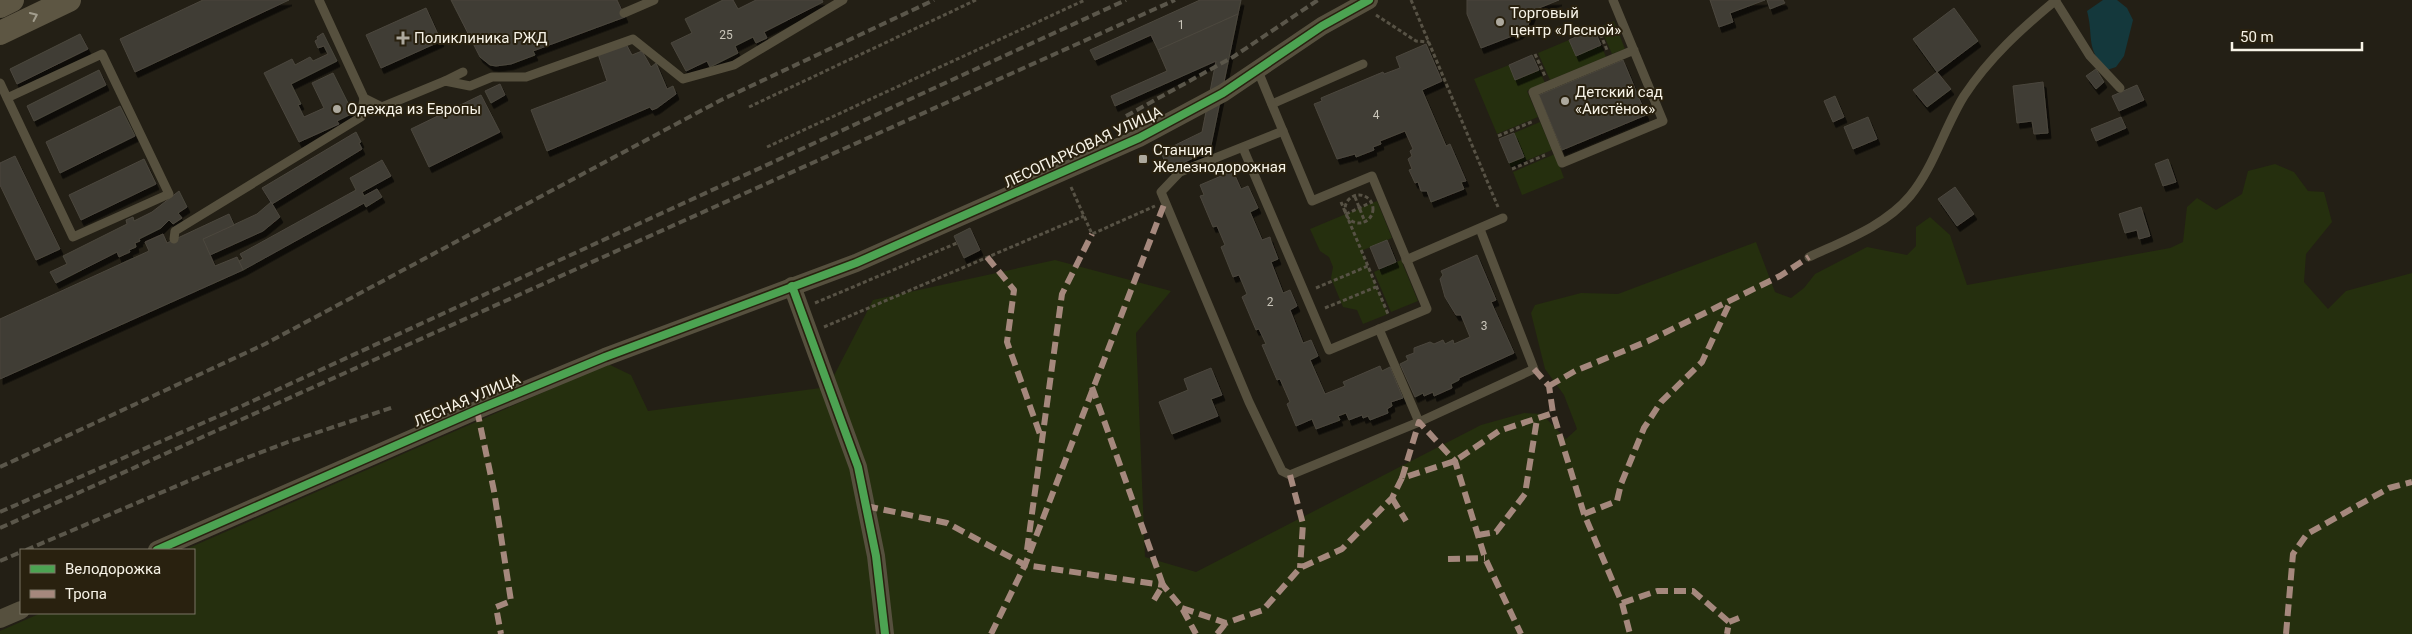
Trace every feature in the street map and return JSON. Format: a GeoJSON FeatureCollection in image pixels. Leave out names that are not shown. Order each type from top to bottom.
{"type":"FeatureCollection","features":[{"type":"Feature","properties":{"kind":"main road"},"geometry":{"type":"LineString","coordinates":[[0,6],[12,0]]}},
{"type":"Feature","properties":{"kind":"main road"},"geometry":{"type":"LineString","coordinates":[[0,32],[69,0]]}},
{"type":"Feature","properties":{"kind":"street","name":"ЛЕСОПАРКОВАЯ УЛИЦА"},"geometry":{"type":"LineString","coordinates":[[792,286],[856,263],[1064,172],[1186,114],[1258,71],[1322,26],[1366,2]]}},
{"type":"Feature","properties":{"kind":"street","name":"ЛЕСНАЯ УЛИЦА"},"geometry":{"type":"LineString","coordinates":[[159,549],[477,410],[605,357],[792,286]]}},
{"type":"Feature","properties":{"kind":"street"},"geometry":{"type":"LineString","coordinates":[[792,286],[858,467],[876,556],[885,634]]}},
{"type":"Feature","properties":{"kind":"street"},"geometry":{"type":"LineString","coordinates":[[0,619],[20,610]]}},
{"type":"Feature","properties":{"kind":"lane"},"geometry":{"type":"LineString","coordinates":[[174,240],[175,231],[361,117],[364,98],[319,0]]}},
{"type":"Feature","properties":{"kind":"lane"},"geometry":{"type":"LineString","coordinates":[[624,13],[654,0]]}},
{"type":"Feature","properties":{"kind":"lane"},"geometry":{"type":"LineString","coordinates":[[445,81],[470,86],[492,77],[526,77],[632,39],[683,79],[734,65],[844,0]]}},
{"type":"Feature","properties":{"kind":"lane"},"geometry":{"type":"LineString","coordinates":[[1613,0],[1634,50],[1663,121],[1562,163],[1533,92],[1634,50]]}},
{"type":"Feature","properties":{"kind":"lane"},"geometry":{"type":"LineString","coordinates":[[1809,256],[1889,216],[1910,196],[1925,173],[1964,97],[1990,61],[2018,32],[2055,0],[2090,56],[2120,88]]}},
{"type":"Feature","properties":{"kind":"lane"},"geometry":{"type":"LineString","coordinates":[[0,83],[7,98],[73,237],[169,194],[102,54],[7,98]]}},
{"type":"Feature","properties":{"kind":"lane"},"geometry":{"type":"LineString","coordinates":[[1272,104],[1363,64]]}},
{"type":"Feature","properties":{"kind":"lane"},"geometry":{"type":"LineString","coordinates":[[1243,148],[1328,350],[1427,309],[1372,176],[1312,201],[1258,71]]}},
{"type":"Feature","properties":{"kind":"lane"},"geometry":{"type":"LineString","coordinates":[[364,98],[382,107],[463,72]]}},
{"type":"Feature","properties":{"kind":"lane"},"geometry":{"type":"LineString","coordinates":[[1283,131],[1180,172],[1161,192],[1249,402],[1282,471],[1290,475],[1419,422],[1534,369],[1480,229]]}},
{"type":"Feature","properties":{"kind":"lane"},"geometry":{"type":"LineString","coordinates":[[1406,260],[1503,218]]}},
{"type":"Feature","properties":{"kind":"lane"},"geometry":{"type":"LineString","coordinates":[[1379,329],[1419,422]]}},
{"type":"Feature","properties":{"kind":"path"},"geometry":{"type":"LineString","coordinates":[[749,107],[976,0]]}},
{"type":"Feature","properties":{"kind":"path"},"geometry":{"type":"LineString","coordinates":[[767,147],[1085,0]]}},
{"type":"Feature","properties":{"kind":"path"},"geometry":{"type":"LineString","coordinates":[[1411,0],[1503,218]]}},
{"type":"Feature","properties":{"kind":"path"},"geometry":{"type":"LineString","coordinates":[[1366,2],[1385,22],[1416,41],[1428,42]]}},
{"type":"Feature","properties":{"kind":"path"},"geometry":{"type":"LineString","coordinates":[[1598,28],[1610,60]]}},
{"type":"Feature","properties":{"kind":"path"},"geometry":{"type":"LineString","coordinates":[[1536,54],[1549,86]]}},
{"type":"Feature","properties":{"kind":"path"},"geometry":{"type":"LineString","coordinates":[[1498,136],[1543,117]]}},
{"type":"Feature","properties":{"kind":"path"},"geometry":{"type":"LineString","coordinates":[[1512,169],[1557,150]]}},
{"type":"Feature","properties":{"kind":"path"},"geometry":{"type":"LineString","coordinates":[[1064,172],[1092,234],[1165,202]]}},
{"type":"Feature","properties":{"kind":"path"},"geometry":{"type":"LineString","coordinates":[[1350,185],[1365,222]]}},
{"type":"Feature","properties":{"kind":"path"},"geometry":{"type":"LineString","coordinates":[[1336,191],[1392,324]]}},
{"type":"Feature","properties":{"kind":"path"},"geometry":{"type":"LineString","coordinates":[[1354,195],[1363,195],[1372,203],[1373,212],[1365,222],[1356,223],[1346,214],[1346,204],[1354,195]]}},
{"type":"Feature","properties":{"kind":"path"},"geometry":{"type":"LineString","coordinates":[[1346,214],[1381,199]]}},
{"type":"Feature","properties":{"kind":"path"},"geometry":{"type":"LineString","coordinates":[[817,330],[1084,216]]}},
{"type":"Feature","properties":{"kind":"path"},"geometry":{"type":"LineString","coordinates":[[807,307],[957,243]]}},
{"type":"Feature","properties":{"kind":"path"},"geometry":{"type":"LineString","coordinates":[[1304,293],[1368,266]]}},
{"type":"Feature","properties":{"kind":"path"},"geometry":{"type":"LineString","coordinates":[[1313,314],[1376,287]]}},
{"type":"Feature","properties":{"kind":"green space"},"geometry":{"type":"Polygon","coordinates":[[[1614,21],[1625,49],[1612,54],[1600,27],[1614,21]]]}},
{"type":"Feature","properties":{"kind":"green space"},"geometry":{"type":"Polygon","coordinates":[[[1569,40],[1576,55],[1601,45],[1606,57],[1550,80],[1538,53],[1569,40]]]}},
{"type":"Feature","properties":{"kind":"green space"},"geometry":{"type":"Polygon","coordinates":[[[1509,65],[1515,80],[1539,70],[1545,83],[1527,91],[1538,117],[1497,134],[1474,79],[1509,65]]]}},
{"type":"Feature","properties":{"kind":"green space"},"geometry":{"type":"Polygon","coordinates":[[[1540,122],[1552,150],[1511,167],[1509,163],[1524,156],[1514,133],[1540,122]]]}},
{"type":"Feature","properties":{"kind":"green space"},"geometry":{"type":"Polygon","coordinates":[[[1555,154],[1564,178],[1522,195],[1513,172],[1555,154]]]}},
{"type":"Feature","properties":{"kind":"green space"},"geometry":{"type":"Polygon","coordinates":[[[2275,164],[2294,172],[2308,191],[2324,192],[2332,222],[2306,254],[2304,282],[2328,309],[2346,291],[2412,273],[2412,634],[0,634],[0,631],[39,614],[195,614],[195,549],[186,549],[608,364],[631,375],[648,411],[828,387],[873,300],[1055,260],[1171,291],[1136,333],[1145,557],[1196,572],[1481,425],[1524,413],[1542,414],[1566,439],[1577,429],[1564,395],[1545,369],[1531,313],[1535,305],[1581,293],[1618,294],[1756,242],[1775,292],[1791,298],[1804,288],[1815,274],[1867,247],[1907,255],[1916,246],[1916,227],[1930,217],[1950,235],[1967,285],[2170,248],[2183,242],[2187,207],[2197,198],[2216,210],[2242,194],[2248,171],[2275,164]]]}},
{"type":"Feature","properties":{"kind":"green space"},"geometry":{"type":"Polygon","coordinates":[[[1377,201],[1392,238],[1361,251],[1388,314],[1363,324],[1357,310],[1343,307],[1331,278],[1333,267],[1329,257],[1320,251],[1310,229],[1377,201]]]}},
{"type":"Feature","properties":{"kind":"green space"},"geometry":{"type":"Polygon","coordinates":[[[1401,260],[1418,301],[1391,312],[1374,272],[1401,260]]]}},
{"type":"Feature","properties":{"kind":"water"},"geometry":{"type":"Polygon","coordinates":[[[2103,0],[2117,0],[2127,8],[2133,20],[2124,56],[2116,67],[2107,70],[2100,63],[2093,49],[2087,11],[2103,0]]]}},
{"type":"Feature","properties":{"kind":"building"},"geometry":{"type":"Polygon","coordinates":[[[203,0],[289,0],[135,72],[120,39],[203,0]]]}},
{"type":"Feature","properties":{"kind":"building"},"geometry":{"type":"Polygon","coordinates":[[[451,0],[617,0],[625,17],[533,51],[535,55],[511,64],[496,66],[490,65],[480,57],[451,0]]]}},
{"type":"Feature","properties":{"kind":"building"},"geometry":{"type":"Polygon","coordinates":[[[723,0],[733,0],[738,9],[756,0],[822,0],[823,2],[764,32],[767,38],[756,43],[753,37],[735,46],[738,53],[710,67],[707,61],[686,71],[671,43],[692,33],[685,19],[723,0]]]}},
{"type":"Feature","properties":{"kind":"building"},"geometry":{"type":"Polygon","coordinates":[[[1200,0],[1241,0],[1238,14],[1158,50],[1151,35],[1095,60],[1090,50],[1200,0]]]}},
{"type":"Feature","properties":{"kind":"building","name":"Торговый центр «Лесной»"},"geometry":{"type":"Polygon","coordinates":[[[1467,0],[1559,0],[1534,10],[1528,25],[1520,33],[1481,48],[1467,14],[1467,0]]]}},
{"type":"Feature","properties":{"kind":"building"},"geometry":{"type":"Polygon","coordinates":[[[1710,0],[1765,0],[1730,13],[1733,22],[1719,27],[1710,0]]]}},
{"type":"Feature","properties":{"kind":"building"},"geometry":{"type":"Polygon","coordinates":[[[1767,0],[1783,0],[1785,3],[1770,9],[1767,0]]]}},
{"type":"Feature","properties":{"kind":"building","name":"Поликлиника РЖД"},"geometry":{"type":"Polygon","coordinates":[[[426,8],[441,41],[381,68],[366,35],[426,8]]]}},
{"type":"Feature","properties":{"kind":"building"},"geometry":{"type":"Polygon","coordinates":[[[1954,8],[1978,41],[1937,72],[1913,39],[1954,8]]]}},
{"type":"Feature","properties":{"kind":"building"},"geometry":{"type":"Polygon","coordinates":[[[1238,14],[1210,150],[1168,170],[1161,152],[1202,132],[1216,61],[1115,106],[1111,96],[1167,71],[1158,50],[1238,14]]]}},
{"type":"Feature","properties":{"kind":"building"},"geometry":{"type":"Polygon","coordinates":[[[1594,29],[1601,45],[1576,56],[1569,40],[1594,29]]]}},
{"type":"Feature","properties":{"kind":"building"},"geometry":{"type":"Polygon","coordinates":[[[323,33],[337,61],[291,84],[301,104],[298,105],[304,117],[324,108],[312,83],[333,73],[353,113],[337,121],[339,124],[299,142],[264,73],[292,59],[295,65],[310,57],[313,61],[328,54],[324,46],[318,48],[315,41],[323,33]]]}},
{"type":"Feature","properties":{"kind":"building"},"geometry":{"type":"Polygon","coordinates":[[[80,34],[88,49],[17,84],[10,69],[80,34]]]}},
{"type":"Feature","properties":{"kind":"building"},"geometry":{"type":"Polygon","coordinates":[[[625,42],[632,55],[642,51],[651,67],[656,63],[667,89],[673,86],[676,94],[657,108],[652,110],[650,107],[547,151],[531,110],[607,81],[598,54],[625,42]]]}},
{"type":"Feature","properties":{"kind":"building"},"geometry":{"type":"Polygon","coordinates":[[[1426,44],[1442,81],[1422,90],[1446,146],[1450,144],[1466,181],[1461,182],[1464,189],[1431,202],[1427,191],[1421,191],[1418,182],[1415,183],[1409,170],[1412,169],[1408,159],[1412,156],[1410,151],[1413,149],[1405,131],[1380,141],[1381,144],[1373,147],[1374,150],[1356,157],[1355,154],[1337,159],[1314,104],[1322,101],[1321,98],[1383,72],[1384,74],[1400,68],[1396,57],[1426,44]]]}},
{"type":"Feature","properties":{"kind":"building"},"geometry":{"type":"Polygon","coordinates":[[[1532,55],[1539,70],[1515,80],[1509,65],[1532,55]]]}},
{"type":"Feature","properties":{"kind":"building"},"geometry":{"type":"Polygon","coordinates":[[[1623,60],[1646,115],[1562,150],[1539,95],[1623,60]]]}},
{"type":"Feature","properties":{"kind":"building"},"geometry":{"type":"Polygon","coordinates":[[[2096,69],[2104,82],[2096,89],[2086,76],[2096,69]]]}},
{"type":"Feature","properties":{"kind":"building"},"geometry":{"type":"Polygon","coordinates":[[[99,70],[106,85],[34,121],[27,106],[99,70]]]}},
{"type":"Feature","properties":{"kind":"building"},"geometry":{"type":"Polygon","coordinates":[[[1937,72],[1951,89],[1927,107],[1913,90],[1937,72]]]}},
{"type":"Feature","properties":{"kind":"building"},"geometry":{"type":"Polygon","coordinates":[[[2043,82],[2048,133],[2034,134],[2032,121],[2017,123],[2013,86],[2043,82]]]}},
{"type":"Feature","properties":{"kind":"building"},"geometry":{"type":"Polygon","coordinates":[[[500,84],[505,95],[491,103],[485,91],[500,84]]]}},
{"type":"Feature","properties":{"kind":"building"},"geometry":{"type":"Polygon","coordinates":[[[2137,85],[2144,100],[2119,111],[2112,96],[2137,85]]]}},
{"type":"Feature","properties":{"kind":"building"},"geometry":{"type":"Polygon","coordinates":[[[481,95],[500,132],[429,167],[411,129],[481,95]]]}},
{"type":"Feature","properties":{"kind":"building"},"geometry":{"type":"Polygon","coordinates":[[[1835,96],[1844,117],[1833,122],[1824,101],[1835,96]]]}},
{"type":"Feature","properties":{"kind":"building"},"geometry":{"type":"Polygon","coordinates":[[[120,106],[135,136],[60,173],[46,142],[120,106]]]}},
{"type":"Feature","properties":{"kind":"building"},"geometry":{"type":"Polygon","coordinates":[[[1868,117],[1877,139],[1853,149],[1844,127],[1868,117]]]}},
{"type":"Feature","properties":{"kind":"building"},"geometry":{"type":"Polygon","coordinates":[[[2121,117],[2126,128],[2096,141],[2091,129],[2121,117]]]}},
{"type":"Feature","properties":{"kind":"building"},"geometry":{"type":"Polygon","coordinates":[[[356,132],[362,149],[272,204],[262,188],[356,132]]]}},
{"type":"Feature","properties":{"kind":"building"},"geometry":{"type":"Polygon","coordinates":[[[1514,133],[1524,157],[1509,163],[1499,139],[1514,133]]]}},
{"type":"Feature","properties":{"kind":"building"},"geometry":{"type":"Polygon","coordinates":[[[15,156],[60,249],[36,260],[0,185],[0,163],[15,156]]]}},
{"type":"Feature","properties":{"kind":"building"},"geometry":{"type":"Polygon","coordinates":[[[144,159],[156,184],[81,220],[69,195],[144,159]]]}},
{"type":"Feature","properties":{"kind":"building"},"geometry":{"type":"Polygon","coordinates":[[[2168,159],[2176,182],[2163,186],[2155,164],[2168,159]]]}},
{"type":"Feature","properties":{"kind":"building"},"geometry":{"type":"Polygon","coordinates":[[[382,160],[391,176],[362,192],[364,196],[377,189],[382,197],[366,207],[364,203],[243,270],[239,261],[243,259],[240,254],[356,190],[350,178],[382,160]]]}},
{"type":"Feature","properties":{"kind":"building"},"geometry":{"type":"Polygon","coordinates":[[[1233,171],[1241,189],[1248,186],[1258,208],[1250,212],[1262,240],[1270,237],[1278,259],[1271,262],[1283,293],[1290,290],[1297,306],[1290,310],[1303,343],[1311,340],[1318,356],[1310,360],[1325,394],[1345,386],[1343,382],[1380,366],[1382,371],[1390,367],[1403,398],[1391,402],[1392,406],[1387,409],[1388,413],[1370,420],[1368,416],[1363,418],[1362,415],[1349,420],[1346,413],[1338,416],[1340,420],[1316,429],[1312,419],[1296,426],[1287,404],[1290,402],[1280,379],[1277,380],[1262,345],[1266,344],[1259,329],[1256,330],[1242,297],[1247,294],[1239,275],[1233,277],[1221,247],[1225,245],[1217,226],[1213,227],[1200,196],[1204,195],[1200,185],[1233,171]]]}},
{"type":"Feature","properties":{"kind":"building"},"geometry":{"type":"Polygon","coordinates":[[[1955,187],[1974,214],[1957,226],[1938,199],[1955,187]]]}},
{"type":"Feature","properties":{"kind":"building"},"geometry":{"type":"Polygon","coordinates":[[[179,191],[187,207],[178,213],[182,218],[173,224],[169,220],[161,228],[139,239],[140,241],[135,243],[136,247],[129,250],[130,252],[119,257],[117,252],[56,283],[50,272],[67,264],[63,256],[127,224],[126,220],[133,217],[134,221],[152,212],[179,191]]]}},
{"type":"Feature","properties":{"kind":"building"},"geometry":{"type":"Polygon","coordinates":[[[271,202],[280,217],[263,231],[210,255],[203,239],[257,214],[271,202]]]}},
{"type":"Feature","properties":{"kind":"building"},"geometry":{"type":"Polygon","coordinates":[[[2141,207],[2150,236],[2139,239],[2137,230],[2125,233],[2119,214],[2141,207]]]}},
{"type":"Feature","properties":{"kind":"building"},"geometry":{"type":"Polygon","coordinates":[[[229,214],[234,225],[203,239],[215,266],[237,257],[243,270],[0,379],[0,319],[149,251],[145,242],[163,234],[167,243],[229,214]]]}},
{"type":"Feature","properties":{"kind":"building"},"geometry":{"type":"Polygon","coordinates":[[[970,228],[980,250],[964,258],[954,236],[970,228]]]}},
{"type":"Feature","properties":{"kind":"building"},"geometry":{"type":"Polygon","coordinates":[[[1387,240],[1396,262],[1379,269],[1370,247],[1387,240]]]}},
{"type":"Feature","properties":{"kind":"building"},"geometry":{"type":"Polygon","coordinates":[[[1477,255],[1496,300],[1491,302],[1514,353],[1459,378],[1459,380],[1451,384],[1452,388],[1434,396],[1433,392],[1424,396],[1423,393],[1415,397],[1400,364],[1408,360],[1406,356],[1414,353],[1414,348],[1430,342],[1434,344],[1443,340],[1445,344],[1453,340],[1454,344],[1470,337],[1461,315],[1456,315],[1445,297],[1440,279],[1443,275],[1441,271],[1477,255]]]}},
{"type":"Feature","properties":{"kind":"building"},"geometry":{"type":"Polygon","coordinates":[[[1211,368],[1222,395],[1211,399],[1218,416],[1172,434],[1159,402],[1188,390],[1184,379],[1211,368]]]}},
{"type":"Feature","properties":{"kind":"railway"},"geometry":{"type":"LineString","coordinates":[[0,467],[265,344],[721,100],[934,0]]}},
{"type":"Feature","properties":{"kind":"railway"},"geometry":{"type":"LineString","coordinates":[[0,512],[244,405],[1126,0]]}},
{"type":"Feature","properties":{"kind":"railway"},"geometry":{"type":"LineString","coordinates":[[0,528],[1175,0]]}},
{"type":"Feature","properties":{"kind":"railway"},"geometry":{"type":"LineString","coordinates":[[1126,116],[1233,57],[1318,0]]}},
{"type":"Feature","properties":{"kind":"railway"},"geometry":{"type":"LineString","coordinates":[[28,549],[212,471],[288,442],[394,407]]}},
{"type":"Feature","properties":{"kind":"railway"},"geometry":{"type":"LineString","coordinates":[[0,561],[20,552]]}},
{"type":"Feature","properties":{"kind":"marked path"},"geometry":{"type":"LineString","coordinates":[[991,634],[1025,565],[1165,202]]}},
{"type":"Feature","properties":{"kind":"marked path"},"geometry":{"type":"LineString","coordinates":[[1027,550],[1062,294],[1092,234]]}},
{"type":"Feature","properties":{"kind":"marked path"},"geometry":{"type":"LineString","coordinates":[[987,257],[1014,290],[1007,342],[1041,437]]}},
{"type":"Feature","properties":{"kind":"marked path"},"geometry":{"type":"LineString","coordinates":[[1549,386],[1575,371],[1648,341],[1780,276],[1809,257]]}},
{"type":"Feature","properties":{"kind":"marked path"},"geometry":{"type":"LineString","coordinates":[[1584,514],[1617,501],[1621,484],[1644,428],[1661,402],[1702,362],[1731,300]]}},
{"type":"Feature","properties":{"kind":"marked path"},"geometry":{"type":"LineString","coordinates":[[1534,369],[1549,386],[1553,413],[1584,514],[1622,603],[1630,634]]}},
{"type":"Feature","properties":{"kind":"marked path"},"geometry":{"type":"LineString","coordinates":[[1092,387],[1163,585],[1154,600]]}},
{"type":"Feature","properties":{"kind":"marked path"},"geometry":{"type":"LineString","coordinates":[[477,410],[494,491],[511,601],[496,607],[501,634]]}},
{"type":"Feature","properties":{"kind":"marked path"},"geometry":{"type":"LineString","coordinates":[[1182,608],[1226,623],[1263,610],[1300,568],[1342,549],[1392,498],[1402,478],[1455,461],[1499,431],[1553,413]]}},
{"type":"Feature","properties":{"kind":"marked path"},"geometry":{"type":"LineString","coordinates":[[1478,535],[1496,532],[1525,494],[1537,419]]}},
{"type":"Feature","properties":{"kind":"marked path"},"geometry":{"type":"LineString","coordinates":[[1402,478],[1419,422],[1455,461],[1485,558],[1521,634]]}},
{"type":"Feature","properties":{"kind":"marked path"},"geometry":{"type":"LineString","coordinates":[[1290,475],[1303,524],[1300,568]]}},
{"type":"Feature","properties":{"kind":"marked path"},"geometry":{"type":"LineString","coordinates":[[2286,634],[2293,554],[2307,534],[2389,488],[2412,482]]}},
{"type":"Feature","properties":{"kind":"marked path"},"geometry":{"type":"LineString","coordinates":[[1392,498],[1406,521]]}},
{"type":"Feature","properties":{"kind":"marked path"},"geometry":{"type":"LineString","coordinates":[[866,506],[947,523],[1025,565],[1163,585],[1182,608],[1196,634]]}},
{"type":"Feature","properties":{"kind":"marked path"},"geometry":{"type":"LineString","coordinates":[[1448,559],[1485,558]]}},
{"type":"Feature","properties":{"kind":"marked path"},"geometry":{"type":"LineString","coordinates":[[1622,603],[1657,591],[1693,591],[1729,622],[1727,634]]}},
{"type":"Feature","properties":{"kind":"marked path"},"geometry":{"type":"LineString","coordinates":[[1729,622],[1739,618]]}},
{"type":"Feature","properties":{"kind":"marked path"},"geometry":{"type":"LineString","coordinates":[[1217,634],[1226,623]]}},
{"type":"Feature","properties":{"kind":"cycle path"},"geometry":{"type":"LineString","coordinates":[[159,549],[477,410],[605,357],[856,263],[1139,138],[1223,93],[1322,26],[1369,0]]}},
{"type":"Feature","properties":{"kind":"cycle path"},"geometry":{"type":"LineString","coordinates":[[792,286],[858,467],[876,556],[885,634]]}},
{"type":"Feature","properties":{"kind":"place","name":"Торговый центр «Лесной»"},"geometry":{"type":"Point","coordinates":[1500,22]}},
{"type":"Feature","properties":{"kind":"place","name":"Поликлиника РЖД"},"geometry":{"type":"Point","coordinates":[403,38]}},
{"type":"Feature","properties":{"kind":"place","name":"Детский сад «Аистёнок»"},"geometry":{"type":"Point","coordinates":[1565,101]}},
{"type":"Feature","properties":{"kind":"place","name":"Одежда из Европы"},"geometry":{"type":"Point","coordinates":[337,109]}},
{"type":"Feature","properties":{"kind":"place","name":"Станция Железнодорожная"},"geometry":{"type":"Point","coordinates":[1143,159]}}]}
